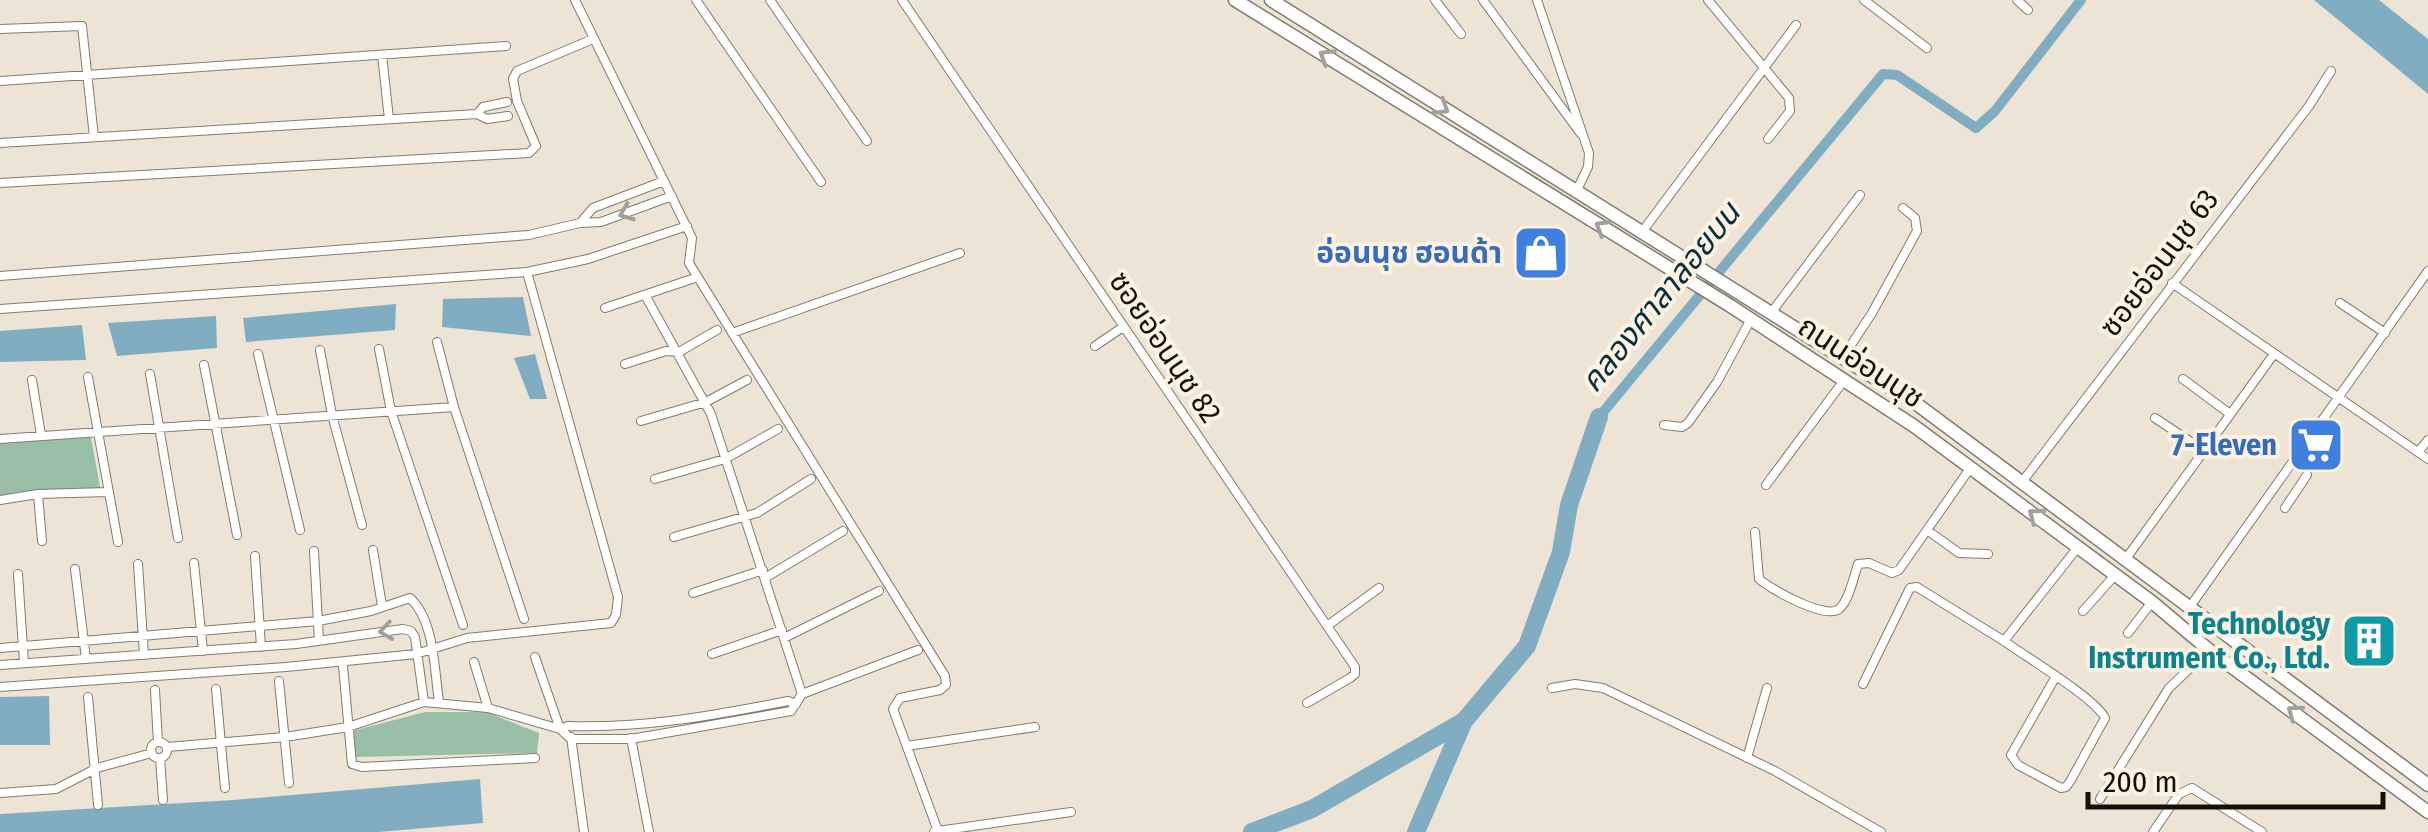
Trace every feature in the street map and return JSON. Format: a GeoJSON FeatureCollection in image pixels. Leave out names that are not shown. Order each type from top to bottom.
{"type":"FeatureCollection","features":[{"type":"Feature","properties":{"kind":"main road","name":"ถนนอ่อนนุช"},"geometry":{"type":"LineString","coordinates":[[1235,0],[1845,380],[2116,574],[2210,650],[2428,812]]}},
{"type":"Feature","properties":{"kind":"main road","name":"ถนนอ่อนนุช"},"geometry":{"type":"LineString","coordinates":[[1271,0],[1918,405],[2428,785]]}},
{"type":"Feature","properties":{"kind":"main road"},"geometry":{"type":"LineString","coordinates":[[2178,623],[2189,608]]}},
{"type":"Feature","properties":{"kind":"main road"},"geometry":{"type":"LineString","coordinates":[[2356,757],[2368,740]]}},
{"type":"Feature","properties":{"kind":"street"},"geometry":{"type":"LineString","coordinates":[[575,0],[687,226],[692,238],[689,263],[946,676],[946,684],[940,690],[900,698],[892,709],[936,832],[1072,812]]}},
{"type":"Feature","properties":{"kind":"street"},"geometry":{"type":"LineString","coordinates":[[696,0],[821,182]]}},
{"type":"Feature","properties":{"kind":"street"},"geometry":{"type":"LineString","coordinates":[[770,0],[867,141]]}},
{"type":"Feature","properties":{"kind":"street","name":"ซอยอ่อนนุช 82"},"geometry":{"type":"LineString","coordinates":[[902,0],[1355,667],[1355,674],[1306,703]]}},
{"type":"Feature","properties":{"kind":"street"},"geometry":{"type":"LineString","coordinates":[[1435,0],[1461,34]]}},
{"type":"Feature","properties":{"kind":"street"},"geometry":{"type":"LineString","coordinates":[[1483,0],[1586,142]]}},
{"type":"Feature","properties":{"kind":"street"},"geometry":{"type":"LineString","coordinates":[[1537,0],[1586,142],[1588,167],[1576,192]]}},
{"type":"Feature","properties":{"kind":"street"},"geometry":{"type":"LineString","coordinates":[[1708,0],[1791,104],[1790,112],[1768,139]]}},
{"type":"Feature","properties":{"kind":"street"},"geometry":{"type":"LineString","coordinates":[[1864,0],[1927,48]]}},
{"type":"Feature","properties":{"kind":"street"},"geometry":{"type":"LineString","coordinates":[[2017,0],[2028,10]]}},
{"type":"Feature","properties":{"kind":"street"},"geometry":{"type":"LineString","coordinates":[[0,30],[80,25],[84,29],[94,137]]}},
{"type":"Feature","properties":{"kind":"street"},"geometry":{"type":"LineString","coordinates":[[1642,232],[1796,26]]}},
{"type":"Feature","properties":{"kind":"street"},"geometry":{"type":"LineString","coordinates":[[0,183],[529,153],[536,146],[515,115],[513,79],[518,72],[593,40]]}},
{"type":"Feature","properties":{"kind":"street"},"geometry":{"type":"LineString","coordinates":[[0,81],[506,46]]}},
{"type":"Feature","properties":{"kind":"street"},"geometry":{"type":"LineString","coordinates":[[382,55],[389,119]]}},
{"type":"Feature","properties":{"kind":"street","name":"ซอยอ่อนนุช 63"},"geometry":{"type":"LineString","coordinates":[[2022,482],[2332,71]]}},
{"type":"Feature","properties":{"kind":"street"},"geometry":{"type":"LineString","coordinates":[[477,114],[483,107],[512,102]]}},
{"type":"Feature","properties":{"kind":"street"},"geometry":{"type":"LineString","coordinates":[[0,143],[477,114],[487,120],[515,115]]}},
{"type":"Feature","properties":{"kind":"street"},"geometry":{"type":"LineString","coordinates":[[580,223],[593,208],[664,181]]}},
{"type":"Feature","properties":{"kind":"street"},"geometry":{"type":"LineString","coordinates":[[1771,312],[1860,195]]}},
{"type":"Feature","properties":{"kind":"street"},"geometry":{"type":"LineString","coordinates":[[0,276],[528,235],[600,222],[672,196]]}},
{"type":"Feature","properties":{"kind":"street"},"geometry":{"type":"LineString","coordinates":[[1843,357],[1917,231],[1915,218],[1903,208]]}},
{"type":"Feature","properties":{"kind":"street"},"geometry":{"type":"LineString","coordinates":[[0,309],[527,272],[588,258],[687,226]]}},
{"type":"Feature","properties":{"kind":"street"},"geometry":{"type":"LineString","coordinates":[[732,333],[960,254]]}},
{"type":"Feature","properties":{"kind":"street"},"geometry":{"type":"LineString","coordinates":[[2189,608],[2428,271]]}},
{"type":"Feature","properties":{"kind":"street"},"geometry":{"type":"LineString","coordinates":[[0,687],[416,654],[468,638],[611,622],[618,597],[527,272]]}},
{"type":"Feature","properties":{"kind":"street"},"geometry":{"type":"LineString","coordinates":[[605,308],[692,279]]}},
{"type":"Feature","properties":{"kind":"street"},"geometry":{"type":"LineString","coordinates":[[2172,283],[2428,459]]}},
{"type":"Feature","properties":{"kind":"street"},"geometry":{"type":"LineString","coordinates":[[645,294],[706,402],[802,694]]}},
{"type":"Feature","properties":{"kind":"street"},"geometry":{"type":"LineString","coordinates":[[2340,303],[2385,334]]}},
{"type":"Feature","properties":{"kind":"street"},"geometry":{"type":"LineString","coordinates":[[1664,425],[1682,427],[1688,423],[1723,372],[1751,319]]}},
{"type":"Feature","properties":{"kind":"street"},"geometry":{"type":"LineString","coordinates":[[1095,346],[1124,327]]}},
{"type":"Feature","properties":{"kind":"street"},"geometry":{"type":"LineString","coordinates":[[626,364],[666,351],[679,352],[717,330]]}},
{"type":"Feature","properties":{"kind":"street"},"geometry":{"type":"LineString","coordinates":[[437,342],[454,407],[524,620]]}},
{"type":"Feature","properties":{"kind":"street"},"geometry":{"type":"LineString","coordinates":[[380,349],[391,411],[462,626]]}},
{"type":"Feature","properties":{"kind":"street"},"geometry":{"type":"LineString","coordinates":[[320,350],[332,415],[362,525]]}},
{"type":"Feature","properties":{"kind":"street"},"geometry":{"type":"LineString","coordinates":[[258,354],[300,530]]}},
{"type":"Feature","properties":{"kind":"street"},"geometry":{"type":"LineString","coordinates":[[2125,560],[2274,354]]}},
{"type":"Feature","properties":{"kind":"street"},"geometry":{"type":"LineString","coordinates":[[204,365],[238,534]]}},
{"type":"Feature","properties":{"kind":"street"},"geometry":{"type":"LineString","coordinates":[[150,374],[178,538]]}},
{"type":"Feature","properties":{"kind":"street"},"geometry":{"type":"LineString","coordinates":[[88,377],[118,542]]}},
{"type":"Feature","properties":{"kind":"street"},"geometry":{"type":"LineString","coordinates":[[2183,379],[2230,414]]}},
{"type":"Feature","properties":{"kind":"street"},"geometry":{"type":"LineString","coordinates":[[32,380],[42,436]]}},
{"type":"Feature","properties":{"kind":"street"},"geometry":{"type":"LineString","coordinates":[[640,421],[706,402],[747,380]]}},
{"type":"Feature","properties":{"kind":"street"},"geometry":{"type":"LineString","coordinates":[[1766,484],[1845,380]]}},
{"type":"Feature","properties":{"kind":"street"},"geometry":{"type":"LineString","coordinates":[[0,439],[454,407]]}},
{"type":"Feature","properties":{"kind":"street"},"geometry":{"type":"LineString","coordinates":[[2155,418],[2203,450]]}},
{"type":"Feature","properties":{"kind":"street"},"geometry":{"type":"LineString","coordinates":[[655,480],[725,459],[778,429]]}},
{"type":"Feature","properties":{"kind":"street"},"geometry":{"type":"LineString","coordinates":[[2418,452],[2428,440]]}},
{"type":"Feature","properties":{"kind":"street"},"geometry":{"type":"LineString","coordinates":[[1756,532],[1759,579],[1768,587],[1826,613],[1837,611],[1843,605],[1858,564],[1869,562],[1892,573],[1899,570],[1971,467]]}},
{"type":"Feature","properties":{"kind":"street"},"geometry":{"type":"LineString","coordinates":[[2285,508],[2307,475]]}},
{"type":"Feature","properties":{"kind":"street"},"geometry":{"type":"LineString","coordinates":[[674,537],[757,513],[811,479]]}},
{"type":"Feature","properties":{"kind":"street"},"geometry":{"type":"LineString","coordinates":[[2279,482],[2295,493]]}},
{"type":"Feature","properties":{"kind":"street"},"geometry":{"type":"LineString","coordinates":[[0,500],[38,494],[108,492]]}},
{"type":"Feature","properties":{"kind":"street"},"geometry":{"type":"LineString","coordinates":[[38,494],[42,540]]}},
{"type":"Feature","properties":{"kind":"street"},"geometry":{"type":"LineString","coordinates":[[1926,530],[1959,553],[1988,554]]}},
{"type":"Feature","properties":{"kind":"street"},"geometry":{"type":"LineString","coordinates":[[693,594],[764,574],[843,532]]}},
{"type":"Feature","properties":{"kind":"street"},"geometry":{"type":"LineString","coordinates":[[2004,641],[2078,546]]}},
{"type":"Feature","properties":{"kind":"street"},"geometry":{"type":"LineString","coordinates":[[373,550],[382,606]]}},
{"type":"Feature","properties":{"kind":"street"},"geometry":{"type":"LineString","coordinates":[[314,552],[319,641]]}},
{"type":"Feature","properties":{"kind":"street"},"geometry":{"type":"LineString","coordinates":[[256,556],[261,646]]}},
{"type":"Feature","properties":{"kind":"street"},"geometry":{"type":"LineString","coordinates":[[194,563],[202,651]]}},
{"type":"Feature","properties":{"kind":"street"},"geometry":{"type":"LineString","coordinates":[[138,564],[144,656]]}},
{"type":"Feature","properties":{"kind":"street"},"geometry":{"type":"LineString","coordinates":[[76,569],[86,659]]}},
{"type":"Feature","properties":{"kind":"street"},"geometry":{"type":"LineString","coordinates":[[18,574],[24,664]]}},
{"type":"Feature","properties":{"kind":"street"},"geometry":{"type":"LineString","coordinates":[[2083,611],[2116,574]]}},
{"type":"Feature","properties":{"kind":"street"},"geometry":{"type":"LineString","coordinates":[[1863,684],[1910,588],[1917,587],[2004,641],[2104,713],[2105,718],[2066,788],[2018,765],[2011,755],[2055,678]]}},
{"type":"Feature","properties":{"kind":"street"},"geometry":{"type":"LineString","coordinates":[[1328,626],[1379,588]]}},
{"type":"Feature","properties":{"kind":"street"},"geometry":{"type":"LineString","coordinates":[[712,654],[783,634],[879,591]]}},
{"type":"Feature","properties":{"kind":"street"},"geometry":{"type":"LineString","coordinates":[[0,648],[318,621],[410,598],[421,612],[432,648],[439,702]]}},
{"type":"Feature","properties":{"kind":"street"},"geometry":{"type":"LineString","coordinates":[[2128,633],[2152,602]]}},
{"type":"Feature","properties":{"kind":"street"},"geometry":{"type":"LineString","coordinates":[[0,665],[319,641],[404,628],[415,637],[424,702]]}},
{"type":"Feature","properties":{"kind":"street"},"geometry":{"type":"LineString","coordinates":[[571,738],[631,739],[791,711],[802,694],[918,650]]}},
{"type":"Feature","properties":{"kind":"street"},"geometry":{"type":"LineString","coordinates":[[2100,799],[2169,688],[2210,650]]}},
{"type":"Feature","properties":{"kind":"street"},"geometry":{"type":"LineString","coordinates":[[535,657],[571,738],[584,832]]}},
{"type":"Feature","properties":{"kind":"street"},"geometry":{"type":"LineString","coordinates":[[474,662],[488,708]]}},
{"type":"Feature","properties":{"kind":"street"},"geometry":{"type":"LineString","coordinates":[[343,666],[350,760],[357,766],[535,758]]}},
{"type":"Feature","properties":{"kind":"street"},"geometry":{"type":"LineString","coordinates":[[280,681],[290,782]]}},
{"type":"Feature","properties":{"kind":"street"},"geometry":{"type":"LineString","coordinates":[[1552,688],[1574,684],[1603,688],[1746,758],[1881,832]]}},
{"type":"Feature","properties":{"kind":"street"},"geometry":{"type":"LineString","coordinates":[[1746,758],[1767,688]]}},
{"type":"Feature","properties":{"kind":"street"},"geometry":{"type":"LineString","coordinates":[[216,689],[225,788]]}},
{"type":"Feature","properties":{"kind":"street"},"geometry":{"type":"LineString","coordinates":[[0,793],[56,790],[96,768],[166,754],[154,690]]}},
{"type":"Feature","properties":{"kind":"street"},"geometry":{"type":"LineString","coordinates":[[88,697],[98,805]]}},
{"type":"Feature","properties":{"kind":"street"},"geometry":{"type":"LineString","coordinates":[[163,800],[152,746],[284,737],[348,727],[424,702],[488,708],[564,728],[628,727],[788,701],[796,704]]}},
{"type":"Feature","properties":{"kind":"street"},"geometry":{"type":"LineString","coordinates":[[628,727],[650,832]]}},
{"type":"Feature","properties":{"kind":"street"},"geometry":{"type":"LineString","coordinates":[[907,746],[1034,727]]}},
{"type":"Feature","properties":{"kind":"street"},"geometry":{"type":"LineString","coordinates":[[2153,832],[2179,794],[2192,788],[2262,832]]}},
{"type":"Feature","properties":{"kind":"green space"},"geometry":{"type":"Polygon","coordinates":[[[90,432],[101,492],[0,499],[0,441],[90,432]]]}},
{"type":"Feature","properties":{"kind":"green space"},"geometry":{"type":"Polygon","coordinates":[[[425,712],[486,712],[539,733],[537,753],[356,757],[352,731],[425,712]]]}},
{"type":"Feature","properties":{"kind":"water"},"geometry":{"type":"Polygon","coordinates":[[[2314,0],[2379,0],[2428,39],[2428,94],[2314,0]]]}},
{"type":"Feature","properties":{"kind":"water"},"geometry":{"type":"Polygon","coordinates":[[[523,297],[531,336],[442,327],[443,299],[523,297]]]}},
{"type":"Feature","properties":{"kind":"water"},"geometry":{"type":"Polygon","coordinates":[[[396,304],[395,330],[246,342],[243,318],[396,304]]]}},
{"type":"Feature","properties":{"kind":"water"},"geometry":{"type":"Polygon","coordinates":[[[216,316],[217,348],[117,356],[108,323],[216,316]]]}},
{"type":"Feature","properties":{"kind":"water"},"geometry":{"type":"Polygon","coordinates":[[[82,325],[86,360],[0,362],[0,331],[82,325]]]}},
{"type":"Feature","properties":{"kind":"water"},"geometry":{"type":"Polygon","coordinates":[[[535,354],[547,399],[530,399],[514,358],[535,354]]]}},
{"type":"Feature","properties":{"kind":"water"},"geometry":{"type":"Polygon","coordinates":[[[49,696],[50,745],[0,745],[0,697],[49,696]]]}},
{"type":"Feature","properties":{"kind":"water"},"geometry":{"type":"Polygon","coordinates":[[[480,779],[483,823],[379,832],[0,832],[0,814],[480,779]]]}},
{"type":"Feature","properties":{"kind":"waterway","name":"คลองศาลาลอยบน"},"geometry":{"type":"LineString","coordinates":[[1599,417],[1883,74],[1897,75],[1976,128],[1995,111],[2081,0]]}},
{"type":"Feature","properties":{"kind":"waterway","name":"คลองศาลาลอยบน"},"geometry":{"type":"LineString","coordinates":[[1252,832],[1312,809],[1464,721],[1527,646],[1561,552],[1569,505],[1599,417]]}},
{"type":"Feature","properties":{"kind":"waterway"},"geometry":{"type":"LineString","coordinates":[[1416,832],[1464,721]]}},
{"type":"Feature","properties":{"kind":"place","name":"อ่อนนุช ฮอนด้า"},"geometry":{"type":"Point","coordinates":[1541,253]}},
{"type":"Feature","properties":{"kind":"place","name":"7-Eleven"},"geometry":{"type":"Point","coordinates":[2316,445]}},
{"type":"Feature","properties":{"kind":"place","name":"Technology Instrument Co., Ltd."},"geometry":{"type":"Point","coordinates":[2369,641]}}]}
